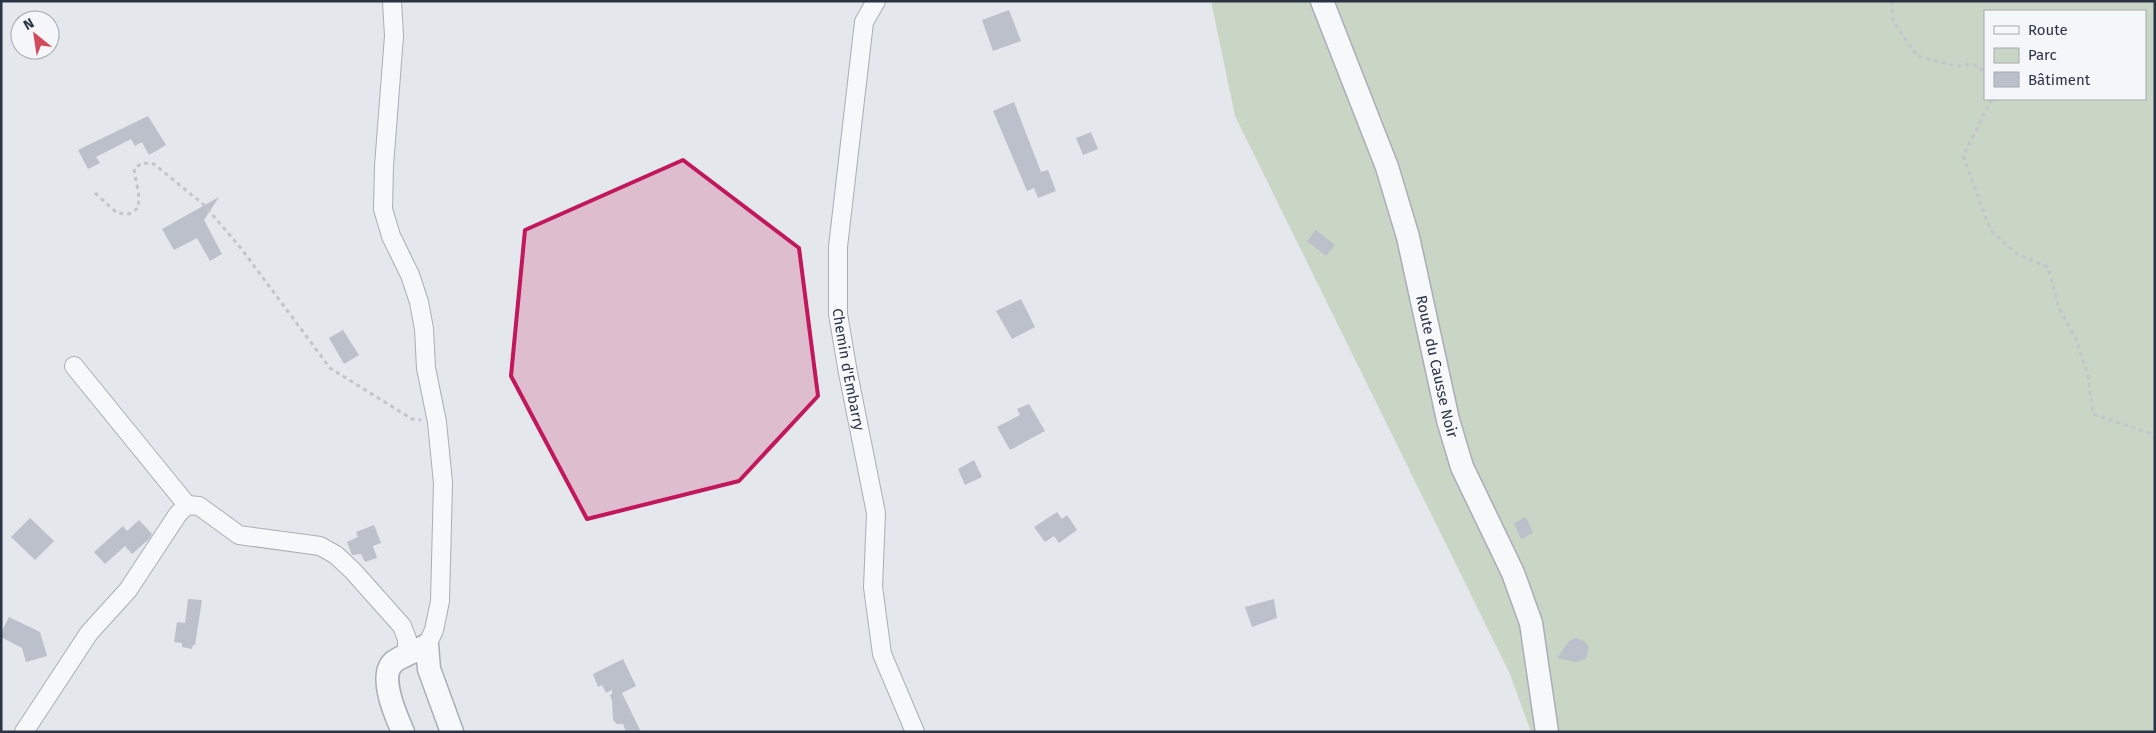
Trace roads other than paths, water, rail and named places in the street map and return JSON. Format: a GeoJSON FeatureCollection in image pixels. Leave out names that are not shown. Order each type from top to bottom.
{"type":"FeatureCollection","features":[{"type":"Feature","properties":{"kind":"street"},"geometry":{"type":"LineString","coordinates":[[392,1],[394,36],[384,166],[383,209],[391,236],[410,275],[419,302],[424,329],[426,368],[437,422],[443,483],[440,601],[434,630],[427,645],[429,669],[452,732]]}},
{"type":"Feature","properties":{"kind":"street","name":"Chemin d'Embarry"},"geometry":{"type":"LineString","coordinates":[[876,1],[864,22],[838,247],[838,314],[876,513],[873,587],[882,654],[915,732]]}},
{"type":"Feature","properties":{"kind":"street","name":"Route du Causse Noir"},"geometry":{"type":"LineString","coordinates":[[1322,1],[1392,184],[1408,237],[1448,420],[1462,468],[1513,573],[1531,623],[1546,732]]}},
{"type":"Feature","properties":{"kind":"street"},"geometry":{"type":"LineString","coordinates":[[74,366],[187,506]]}},
{"type":"Feature","properties":{"kind":"street"},"geometry":{"type":"LineString","coordinates":[[24,732],[89,633],[128,590],[178,514],[187,506],[199,506],[239,536],[320,546],[336,555],[353,571],[402,626],[407,639],[406,656]]}},
{"type":"Feature","properties":{"kind":"street"},"geometry":{"type":"LineString","coordinates":[[402,732],[391,702],[388,685],[389,671],[394,661],[427,645]]}}]}
